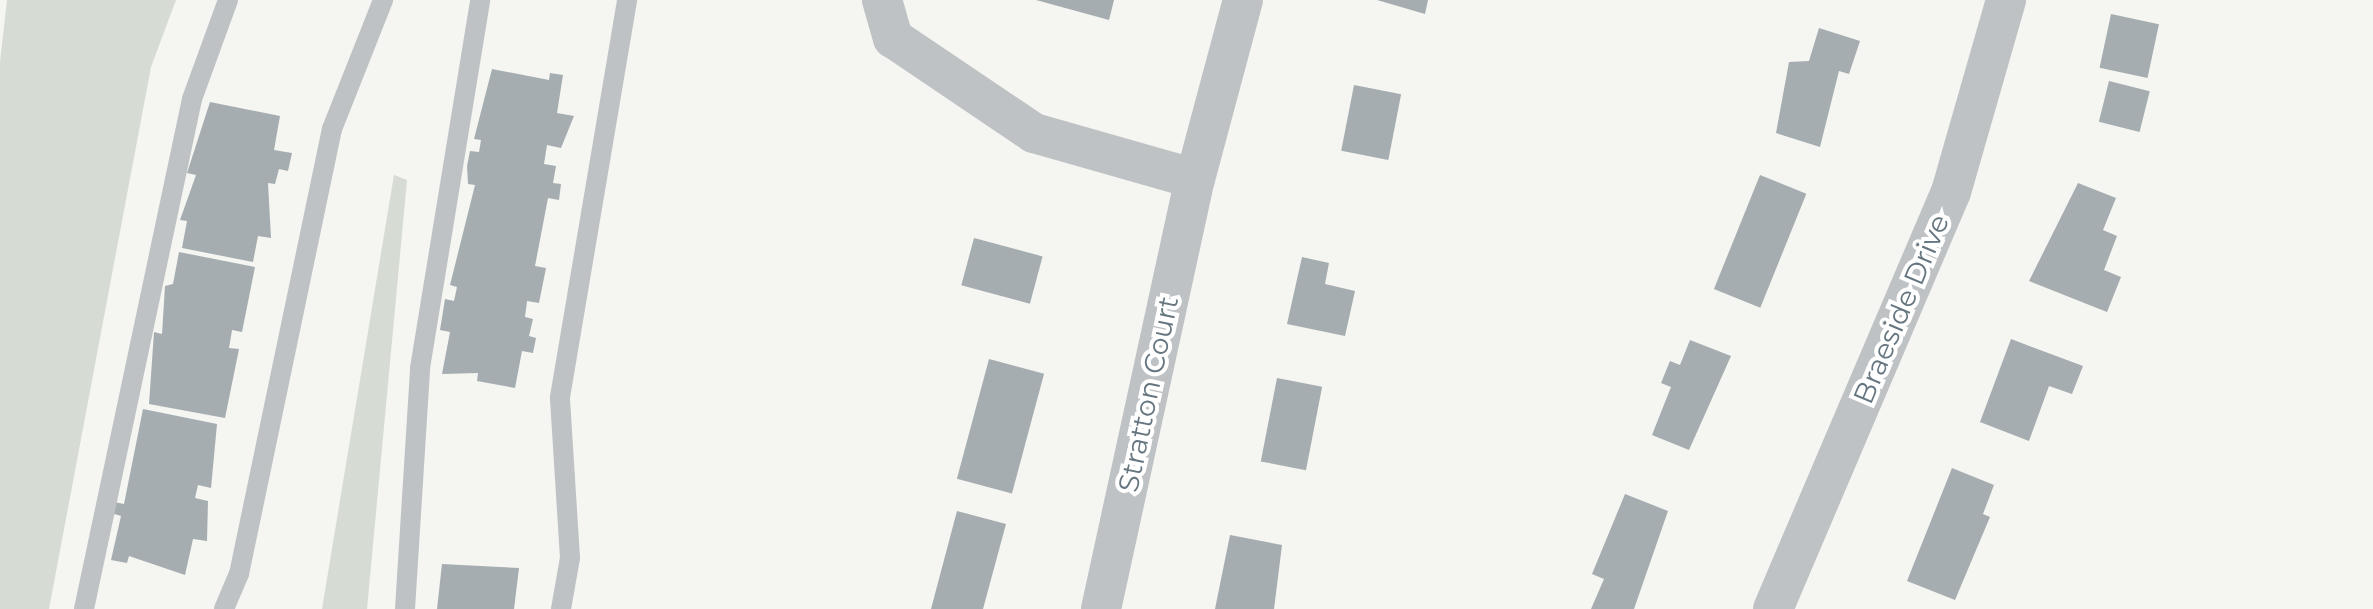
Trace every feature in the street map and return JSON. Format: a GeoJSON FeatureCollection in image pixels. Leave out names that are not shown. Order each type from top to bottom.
{"type":"FeatureCollection","features":[{"type":"Feature","properties":{"kind":"street"},"geometry":{"type":"LineString","coordinates":[[882,0],[893,38],[1034,133],[1195,179]]}},
{"type":"Feature","properties":{"kind":"street","name":"Stratton Court"},"geometry":{"type":"LineString","coordinates":[[1101,609],[1195,179],[1243,0]]}},
{"type":"Feature","properties":{"kind":"street","name":"Braeside Drive"},"geometry":{"type":"LineString","coordinates":[[1773,609],[1951,192],[2006,0]]}},
{"type":"Feature","properties":{"kind":"lane"},"geometry":{"type":"LineString","coordinates":[[84,609],[192,99],[228,0]]}},
{"type":"Feature","properties":{"kind":"lane"},"geometry":{"type":"LineString","coordinates":[[224,609],[239,574],[332,129],[383,0]]}},
{"type":"Feature","properties":{"kind":"lane"},"geometry":{"type":"LineString","coordinates":[[405,609],[420,368],[480,0]]}},
{"type":"Feature","properties":{"kind":"lane"},"geometry":{"type":"LineString","coordinates":[[561,609],[570,558],[560,397],[627,0]]}},
{"type":"Feature","properties":{"kind":"shaded area"},"geometry":{"type":"Polygon","coordinates":[[[7,0],[176,0],[151,67],[49,609],[0,609],[0,62],[7,0]]]}},
{"type":"Feature","properties":{"kind":"shaded area"},"geometry":{"type":"Polygon","coordinates":[[[394,175],[407,180],[367,609],[322,609],[394,175]]]}},
{"type":"Feature","properties":{"kind":"building"},"geometry":{"type":"Polygon","coordinates":[[[1036,0],[1114,0],[1109,20],[1036,0]]]}},
{"type":"Feature","properties":{"kind":"building"},"geometry":{"type":"Polygon","coordinates":[[[1377,0],[1428,0],[1425,14],[1377,0]]]}},
{"type":"Feature","properties":{"kind":"building"},"geometry":{"type":"Polygon","coordinates":[[[2111,14],[2159,24],[2147,78],[2100,68],[2111,14]]]}},
{"type":"Feature","properties":{"kind":"building"},"geometry":{"type":"Polygon","coordinates":[[[1819,28],[1860,41],[1849,74],[1839,71],[1820,147],[1776,133],[1789,62],[1809,61],[1819,28]]]}},
{"type":"Feature","properties":{"kind":"building"},"geometry":{"type":"Polygon","coordinates":[[[492,69],[549,80],[550,73],[563,75],[557,113],[574,116],[561,148],[547,145],[544,164],[556,166],[553,183],[561,184],[559,200],[548,198],[535,266],[546,268],[539,303],[527,301],[525,317],[533,319],[529,336],[536,338],[533,353],[522,351],[515,388],[477,381],[478,373],[442,374],[450,332],[440,330],[445,299],[454,301],[457,287],[450,285],[475,185],[468,184],[467,166],[470,151],[479,152],[481,140],[474,139],[492,69]]]}},
{"type":"Feature","properties":{"kind":"building"},"geometry":{"type":"Polygon","coordinates":[[[2109,81],[2150,91],[2140,132],[2099,122],[2109,81]]]}},
{"type":"Feature","properties":{"kind":"building"},"geometry":{"type":"Polygon","coordinates":[[[1354,85],[1401,94],[1388,160],[1341,151],[1354,85]]]}},
{"type":"Feature","properties":{"kind":"building"},"geometry":{"type":"Polygon","coordinates":[[[210,102],[280,116],[274,150],[292,153],[288,171],[279,169],[275,184],[268,183],[271,238],[258,236],[253,262],[182,248],[187,221],[180,220],[196,175],[187,173],[210,102]]]}},
{"type":"Feature","properties":{"kind":"building"},"geometry":{"type":"Polygon","coordinates":[[[1760,175],[1806,194],[1760,308],[1714,289],[1760,175]]]}},
{"type":"Feature","properties":{"kind":"building"},"geometry":{"type":"Polygon","coordinates":[[[2078,183],[2116,198],[2103,230],[2117,236],[2104,270],[2121,277],[2107,312],[2029,281],[2078,183]]]}},
{"type":"Feature","properties":{"kind":"building"},"geometry":{"type":"Polygon","coordinates":[[[974,238],[1043,256],[1030,304],[961,285],[974,238]]]}},
{"type":"Feature","properties":{"kind":"building"},"geometry":{"type":"Polygon","coordinates":[[[179,252],[255,267],[242,332],[232,330],[229,348],[239,349],[225,418],[149,404],[154,332],[162,334],[165,286],[173,284],[179,252]]]}},
{"type":"Feature","properties":{"kind":"building"},"geometry":{"type":"Polygon","coordinates":[[[1302,257],[1329,263],[1325,284],[1355,291],[1345,336],[1287,324],[1302,257]]]}},
{"type":"Feature","properties":{"kind":"building"},"geometry":{"type":"Polygon","coordinates":[[[2011,339],[2083,366],[2072,394],[2049,386],[2029,441],[1980,422],[2011,339]]]}},
{"type":"Feature","properties":{"kind":"building"},"geometry":{"type":"Polygon","coordinates":[[[1690,340],[1731,356],[1689,450],[1652,435],[1671,387],[1661,383],[1670,361],[1680,365],[1690,340]]]}},
{"type":"Feature","properties":{"kind":"building"},"geometry":{"type":"Polygon","coordinates":[[[989,359],[1044,374],[1012,494],[957,479],[989,359]]]}},
{"type":"Feature","properties":{"kind":"building"},"geometry":{"type":"Polygon","coordinates":[[[1277,378],[1322,387],[1306,470],[1261,461],[1277,378]]]}},
{"type":"Feature","properties":{"kind":"building"},"geometry":{"type":"Polygon","coordinates":[[[143,409],[217,424],[211,488],[198,485],[195,498],[208,501],[207,541],[193,539],[185,575],[129,556],[127,563],[111,560],[121,516],[111,513],[114,502],[124,504],[143,409]]]}},
{"type":"Feature","properties":{"kind":"building"},"geometry":{"type":"Polygon","coordinates":[[[1952,468],[1994,485],[1983,514],[1990,517],[1955,600],[1907,581],[1952,468]]]}},
{"type":"Feature","properties":{"kind":"building"},"geometry":{"type":"Polygon","coordinates":[[[1625,494],[1668,511],[1634,609],[1591,609],[1604,579],[1592,574],[1625,494]]]}},
{"type":"Feature","properties":{"kind":"building"},"geometry":{"type":"Polygon","coordinates":[[[957,511],[1006,524],[983,609],[931,609],[957,511]]]}},
{"type":"Feature","properties":{"kind":"building"},"geometry":{"type":"Polygon","coordinates":[[[1230,535],[1282,545],[1274,609],[1215,609],[1230,535]]]}},
{"type":"Feature","properties":{"kind":"building"},"geometry":{"type":"Polygon","coordinates":[[[442,564],[519,568],[514,609],[437,609],[442,564]]]}}]}
